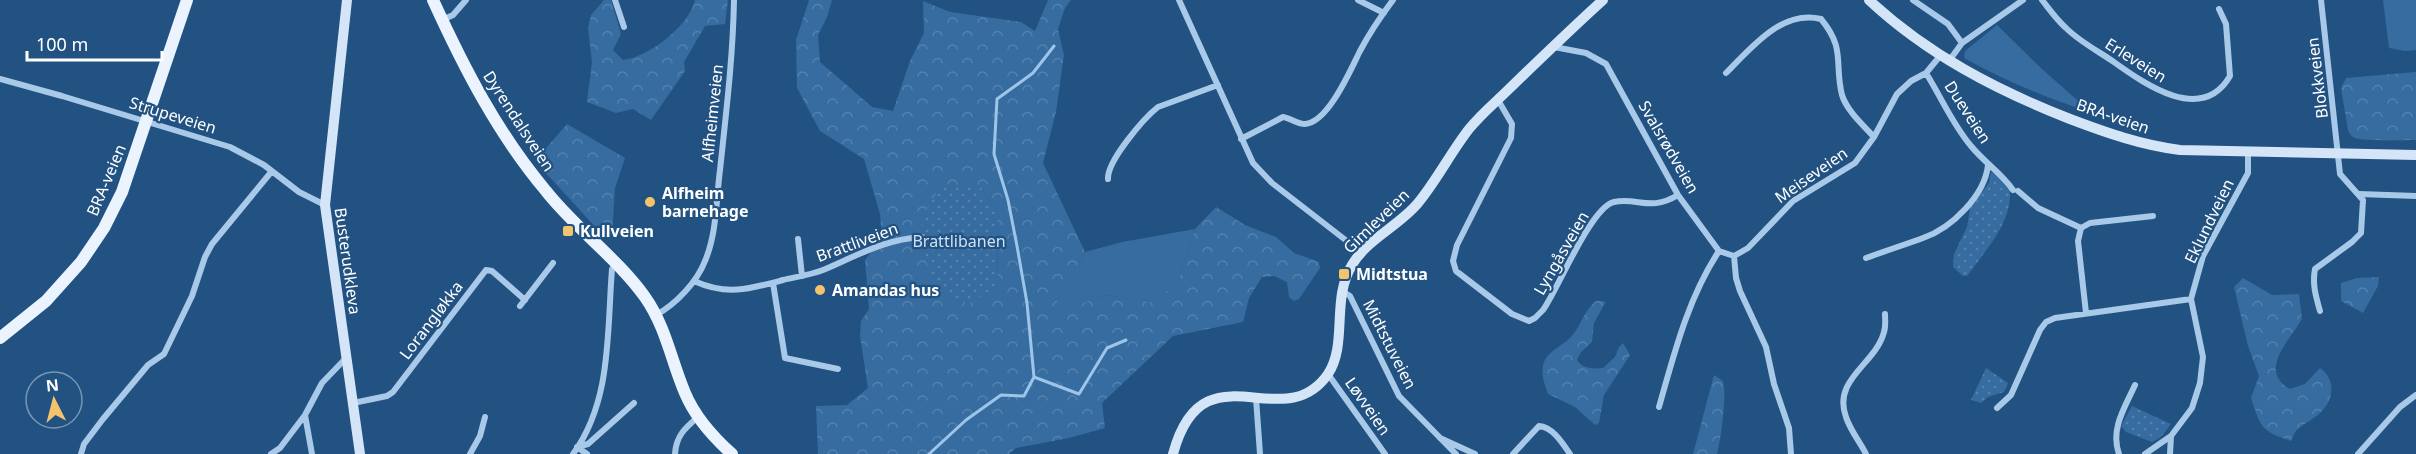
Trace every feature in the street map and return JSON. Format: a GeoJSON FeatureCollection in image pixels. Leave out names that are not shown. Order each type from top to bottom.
{"type":"FeatureCollection","features":[{"type":"Feature","properties":{"kind":"main road","name":"BRA-veien"},"geometry":{"type":"LineString","coordinates":[[0,338],[45,301],[93,246],[122,192],[187,0]]}},
{"type":"Feature","properties":{"kind":"main road","name":"Dyrendalsveien"},"geometry":{"type":"LineString","coordinates":[[433,0],[468,74],[518,156],[547,193],[617,264],[645,298],[656,315],[671,349],[685,393],[698,417],[732,454]]}},
{"type":"Feature","properties":{"kind":"street","name":"Busterudkleva"},"geometry":{"type":"LineString","coordinates":[[347,0],[325,206],[360,454]]}},
{"type":"Feature","properties":{"kind":"street"},"geometry":{"type":"LineString","coordinates":[[442,20],[453,15],[466,0]]}},
{"type":"Feature","properties":{"kind":"street"},"geometry":{"type":"LineString","coordinates":[[615,0],[624,27]]}},
{"type":"Feature","properties":{"kind":"street","name":"Alfheimveien"},"geometry":{"type":"LineString","coordinates":[[656,315],[672,304],[694,281],[706,261],[716,216],[731,58],[734,0]]}},
{"type":"Feature","properties":{"kind":"street"},"geometry":{"type":"LineString","coordinates":[[1179,0],[1253,163],[1272,183],[1361,252]]}},
{"type":"Feature","properties":{"kind":"street"},"geometry":{"type":"LineString","coordinates":[[1358,0],[1384,13]]}},
{"type":"Feature","properties":{"kind":"street"},"geometry":{"type":"LineString","coordinates":[[1241,139],[1283,117],[1302,124],[1315,120],[1347,82],[1360,51],[1393,0]]}},
{"type":"Feature","properties":{"kind":"street","name":"Gimleveien"},"geometry":{"type":"LineString","coordinates":[[1328,374],[1336,356],[1341,291],[1349,270],[1361,252],[1417,204],[1469,129],[1603,0]]}},
{"type":"Feature","properties":{"kind":"street","name":"BRA-veien"},"geometry":{"type":"LineString","coordinates":[[1869,0],[1908,34],[1945,58],[2025,101],[2120,138],[2149,146],[2180,150],[2416,155]]}},
{"type":"Feature","properties":{"kind":"street"},"geometry":{"type":"LineString","coordinates":[[1913,0],[1948,24],[1962,43]]}},
{"type":"Feature","properties":{"kind":"street","name":"Meiseveien"},"geometry":{"type":"LineString","coordinates":[[1734,256],[1748,248],[1768,224],[1793,201],[1855,163],[1874,137],[1897,94],[1911,81],[1926,73],[1962,43],[2023,0]]}},
{"type":"Feature","properties":{"kind":"street","name":"Erleveien"},"geometry":{"type":"LineString","coordinates":[[2042,0],[2067,29],[2147,85],[2163,93],[2192,98],[2207,97],[2218,91],[2230,76],[2226,24],[2219,9]]}},
{"type":"Feature","properties":{"kind":"street","name":"Blokkveien"},"geometry":{"type":"LineString","coordinates":[[2321,0],[2340,174],[2359,194]]}},
{"type":"Feature","properties":{"kind":"street"},"geometry":{"type":"LineString","coordinates":[[1726,73],[1764,36],[1783,23],[1802,17],[1821,19],[1832,34],[1838,49],[1842,95],[1874,137]]}},
{"type":"Feature","properties":{"kind":"street","name":"Svalsrødveien"},"geometry":{"type":"LineString","coordinates":[[1553,46],[1586,53],[1606,64],[1678,195],[1719,251]]}},
{"type":"Feature","properties":{"kind":"street","name":"Dueveien"},"geometry":{"type":"LineString","coordinates":[[1926,73],[1969,144],[1988,165],[2038,208],[2081,228]]}},
{"type":"Feature","properties":{"kind":"street","name":"Strupeveien"},"geometry":{"type":"LineString","coordinates":[[0,79],[230,147],[272,171],[299,192],[325,206]]}},
{"type":"Feature","properties":{"kind":"street"},"geometry":{"type":"LineString","coordinates":[[1108,179],[1107,173],[1115,157],[1150,112],[1218,84]]}},
{"type":"Feature","properties":{"kind":"street","name":"Lyngåsveien"},"geometry":{"type":"LineString","coordinates":[[1498,100],[1512,124],[1511,138],[1457,245],[1453,261],[1456,272],[1512,314],[1529,321],[1543,310],[1584,235],[1608,205],[1616,202],[1650,204],[1663,202],[1678,195]]}},
{"type":"Feature","properties":{"kind":"street","name":"Eklundveien"},"geometry":{"type":"LineString","coordinates":[[2190,299],[2204,256],[2248,173],[2248,152]]}},
{"type":"Feature","properties":{"kind":"street","name":"Dueveien"},"geometry":{"type":"LineString","coordinates":[[1866,258],[1924,238],[1940,230],[1981,190],[1987,177],[1988,165]]}},
{"type":"Feature","properties":{"kind":"street"},"geometry":{"type":"LineString","coordinates":[[81,454],[84,444],[103,419],[148,365],[164,354],[192,296],[205,257],[212,244],[272,171]]}},
{"type":"Feature","properties":{"kind":"street"},"geometry":{"type":"LineString","coordinates":[[2320,311],[2314,286],[2315,269],[2361,234],[2364,206],[2359,194],[2416,196]]}},
{"type":"Feature","properties":{"kind":"street"},"geometry":{"type":"LineString","coordinates":[[2086,313],[2078,241],[2081,228],[2090,223],[2153,216]]}},
{"type":"Feature","properties":{"kind":"street","name":"Brattliveien"},"geometry":{"type":"LineString","coordinates":[[694,281],[710,288],[737,291],[824,269],[860,252],[901,238],[922,237]]}},
{"type":"Feature","properties":{"kind":"street","name":"Brattliveien"},"geometry":{"type":"LineString","coordinates":[[798,239],[802,276]]}},
{"type":"Feature","properties":{"kind":"street"},"geometry":{"type":"LineString","coordinates":[[1659,407],[1680,334],[1707,269],[1719,251],[1734,256],[1740,291],[1766,347],[1774,384],[1789,428],[1791,454]]}},
{"type":"Feature","properties":{"kind":"street"},"geometry":{"type":"LineString","coordinates":[[520,306],[553,263]]}},
{"type":"Feature","properties":{"kind":"street"},"geometry":{"type":"LineString","coordinates":[[573,454],[600,396],[612,269],[617,264]]}},
{"type":"Feature","properties":{"kind":"street","name":"Lorangløkka"},"geometry":{"type":"LineString","coordinates":[[353,403],[387,396],[393,392],[486,270],[492,271],[525,300]]}},
{"type":"Feature","properties":{"kind":"street"},"geometry":{"type":"LineString","coordinates":[[773,283],[785,358],[838,369]]}},
{"type":"Feature","properties":{"kind":"street","name":"Midtstuveien"},"geometry":{"type":"LineString","coordinates":[[1341,291],[1350,296],[1400,396],[1456,454]]}},
{"type":"Feature","properties":{"kind":"street"},"geometry":{"type":"LineString","coordinates":[[1997,408],[2011,395],[2040,330],[2046,322],[2055,318],[2086,313],[2190,299],[2203,357],[2200,383],[2192,408],[2171,436],[2145,454]]}},
{"type":"Feature","properties":{"kind":"street"},"geometry":{"type":"LineString","coordinates":[[1866,454],[1846,418],[1843,398],[1849,381],[1880,341],[1884,332],[1885,314]]}},
{"type":"Feature","properties":{"kind":"street"},"geometry":{"type":"LineString","coordinates":[[271,454],[280,448],[305,415],[322,383],[346,357]]}},
{"type":"Feature","properties":{"kind":"street"},"geometry":{"type":"LineString","coordinates":[[1173,454],[1184,423],[1198,406],[1223,397],[1293,398],[1307,392],[1328,374]]}},
{"type":"Feature","properties":{"kind":"street","name":"Løvveien"},"geometry":{"type":"LineString","coordinates":[[1328,374],[1385,454]]}},
{"type":"Feature","properties":{"kind":"street"},"geometry":{"type":"LineString","coordinates":[[2119,454],[2115,443],[2117,424],[2135,384]]}},
{"type":"Feature","properties":{"kind":"street"},"geometry":{"type":"LineString","coordinates":[[2358,454],[2400,408],[2416,395]]}},
{"type":"Feature","properties":{"kind":"street"},"geometry":{"type":"LineString","coordinates":[[1256,398],[1260,454]]}},
{"type":"Feature","properties":{"kind":"street"},"geometry":{"type":"LineString","coordinates":[[578,447],[588,444],[634,403]]}},
{"type":"Feature","properties":{"kind":"street"},"geometry":{"type":"LineString","coordinates":[[305,415],[312,454]]}},
{"type":"Feature","properties":{"kind":"street"},"geometry":{"type":"LineString","coordinates":[[470,454],[480,436],[485,417]]}},
{"type":"Feature","properties":{"kind":"street"},"geometry":{"type":"LineString","coordinates":[[675,454],[681,432],[698,417]]}},
{"type":"Feature","properties":{"kind":"street"},"geometry":{"type":"LineString","coordinates":[[1513,454],[1539,426],[1553,433],[1570,454]]}},
{"type":"Feature","properties":{"kind":"street"},"geometry":{"type":"LineString","coordinates":[[2170,454],[2171,436]]}},
{"type":"Feature","properties":{"kind":"street","name":"Midtstuveien"},"geometry":{"type":"LineString","coordinates":[[1439,438],[1475,454]]}},
{"type":"Feature","properties":{"kind":"street"},"geometry":{"type":"LineString","coordinates":[[578,447],[587,454]]}},
{"type":"Feature","properties":{"kind":"green space"},"geometry":{"type":"Polygon","coordinates":[[[604,0],[611,0],[621,34],[613,50],[623,60],[644,53],[666,39],[685,20],[695,0],[728,0],[725,24],[705,26],[684,62],[685,71],[651,120],[633,109],[616,113],[587,102],[592,62],[588,28],[591,15],[604,0]]]}},
{"type":"Feature","properties":{"kind":"green space"},"geometry":{"type":"Polygon","coordinates":[[[809,0],[832,0],[818,35],[820,62],[872,107],[893,111],[910,61],[924,33],[923,1],[950,12],[1021,22],[1035,31],[1048,0],[1071,0],[1065,8],[1058,29],[1064,55],[1056,112],[1043,163],[1085,252],[1051,313],[1108,295],[1153,303],[1178,281],[1195,229],[1216,207],[1245,225],[1276,237],[1294,253],[1319,262],[1320,268],[1299,299],[1294,301],[1289,297],[1287,282],[1274,276],[1262,277],[1249,298],[1243,322],[1173,336],[1102,403],[1105,428],[1069,438],[1016,448],[1009,454],[818,454],[816,406],[847,405],[868,388],[860,336],[861,321],[869,309],[865,260],[882,238],[880,214],[864,159],[820,131],[797,88],[796,40],[809,0]],[[981,188],[998,287],[997,211],[981,188]]]}},
{"type":"Feature","properties":{"kind":"green space"},"geometry":{"type":"Polygon","coordinates":[[[2383,0],[2416,0],[2416,50],[2405,51],[2389,48],[2383,0]]]}},
{"type":"Feature","properties":{"kind":"green space"},"geometry":{"type":"Polygon","coordinates":[[[1997,25],[2092,113],[2027,88],[1964,58],[1965,51],[1997,25]]]}},
{"type":"Feature","properties":{"kind":"green space"},"geometry":{"type":"Polygon","coordinates":[[[2416,72],[2416,140],[2365,140],[2353,137],[2348,130],[2341,88],[2346,78],[2416,72]]]}},
{"type":"Feature","properties":{"kind":"green space"},"geometry":{"type":"Polygon","coordinates":[[[567,124],[625,158],[615,188],[612,236],[598,230],[535,161],[567,124]]]}},
{"type":"Feature","properties":{"kind":"green space"},"geometry":{"type":"Polygon","coordinates":[[[1991,172],[2010,191],[2007,214],[1989,247],[1967,276],[1963,276],[1953,267],[1954,254],[1967,227],[1970,208],[1989,183],[1991,172]]]}},
{"type":"Feature","properties":{"kind":"green space","name":"Brattlibanen"},"geometry":{"type":"Polygon","coordinates":[[[942,184],[981,188],[997,211],[998,287],[968,304],[936,290],[918,237],[927,208],[942,184]]]}},
{"type":"Feature","properties":{"kind":"green space"},"geometry":{"type":"Polygon","coordinates":[[[1195,229],[1178,281],[1153,304],[1108,295],[1050,314],[1085,252],[1122,242],[1195,229]]]}},
{"type":"Feature","properties":{"kind":"green space"},"geometry":{"type":"Polygon","coordinates":[[[2379,277],[2378,286],[2363,313],[2341,301],[2341,283],[2357,278],[2379,277]]]}},
{"type":"Feature","properties":{"kind":"green space"},"geometry":{"type":"Polygon","coordinates":[[[2243,278],[2272,295],[2299,294],[2302,319],[2284,346],[2276,364],[2276,373],[2281,382],[2290,389],[2305,384],[2320,368],[2331,383],[2331,395],[2326,407],[2297,430],[2291,441],[2263,427],[2251,398],[2259,376],[2248,346],[2234,287],[2243,278]]]}},
{"type":"Feature","properties":{"kind":"green space"},"geometry":{"type":"Polygon","coordinates":[[[1596,301],[1605,303],[1594,323],[1592,342],[1581,352],[1577,360],[1585,367],[1603,368],[1615,357],[1623,343],[1630,355],[1604,395],[1599,423],[1595,425],[1575,407],[1548,394],[1543,369],[1547,357],[1573,335],[1596,301]]]}},
{"type":"Feature","properties":{"kind":"green space"},"geometry":{"type":"Polygon","coordinates":[[[1986,368],[2008,383],[2004,392],[1988,397],[1981,403],[1971,400],[1986,368]]]}},
{"type":"Feature","properties":{"kind":"green space"},"geometry":{"type":"Polygon","coordinates":[[[1714,375],[1723,381],[1724,388],[1723,417],[1717,454],[1693,454],[1714,375]]]}},
{"type":"Feature","properties":{"kind":"green space"},"geometry":{"type":"Polygon","coordinates":[[[2132,406],[2171,424],[2161,437],[2152,442],[2126,432],[2121,426],[2132,406]]]}},
{"type":"Feature","properties":{"kind":"waterway"},"geometry":{"type":"LineString","coordinates":[[1034,377],[1027,303],[1017,246],[1008,200],[994,154],[997,99],[1033,73],[1054,46]]}},
{"type":"Feature","properties":{"kind":"waterway"},"geometry":{"type":"LineString","coordinates":[[929,454],[966,420],[1001,395],[1024,396],[1034,377],[1079,394],[1107,348],[1126,340]]}},
{"type":"Feature","properties":{"kind":"place","name":"Alfheim barnehage"},"geometry":{"type":"Point","coordinates":[650,202]}},
{"type":"Feature","properties":{"kind":"place","name":"Kullveien"},"geometry":{"type":"Point","coordinates":[568,231]}},
{"type":"Feature","properties":{"kind":"place","name":"Midtstua"},"geometry":{"type":"Point","coordinates":[1344,274]}},
{"type":"Feature","properties":{"kind":"place","name":"Amandas hus"},"geometry":{"type":"Point","coordinates":[820,290]}}]}
